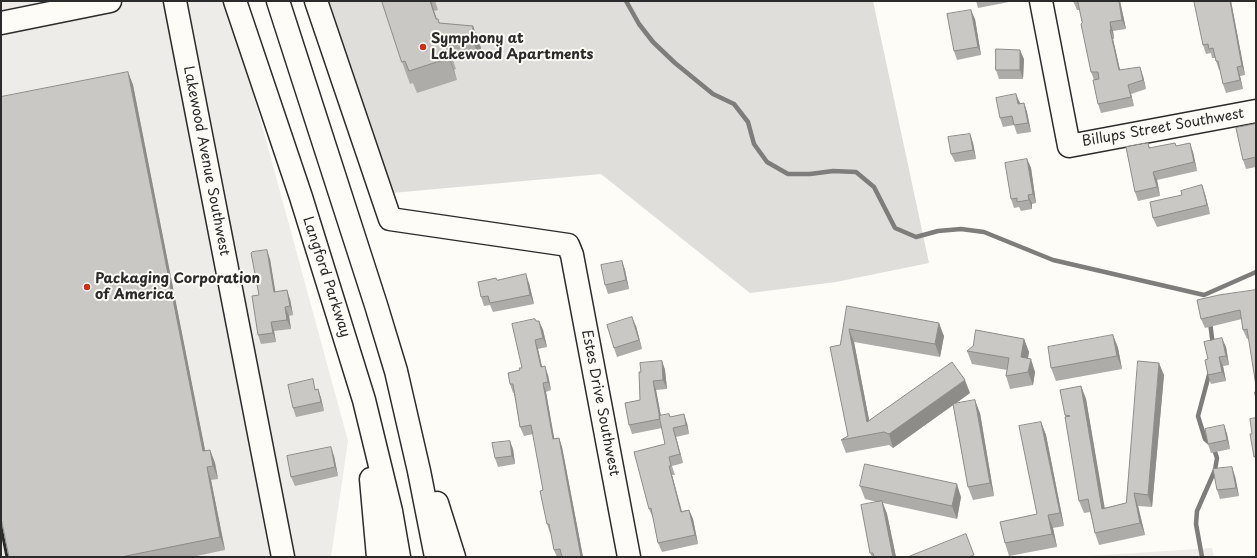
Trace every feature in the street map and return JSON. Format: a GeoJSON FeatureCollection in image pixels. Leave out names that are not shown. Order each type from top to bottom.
{"type":"FeatureCollection","features":[{"type":"Feature","properties":{"kind":"main road"},"geometry":{"type":"LineString","coordinates":[[1,23],[110,1]]}},
{"type":"Feature","properties":{"kind":"main road","name":"Lakewood Avenue Southwest"},"geometry":{"type":"LineString","coordinates":[[175,1],[283,557]]}},
{"type":"Feature","properties":{"kind":"main road","name":"Langford Parkway"},"geometry":{"type":"LineString","coordinates":[[235,1],[301,197],[364,400],[391,511],[399,557]]}},
{"type":"Feature","properties":{"kind":"main road"},"geometry":{"type":"LineString","coordinates":[[278,1],[376,305],[454,557]]}},
{"type":"Feature","properties":{"kind":"main road","name":"Estes Drive Southwest"},"geometry":{"type":"LineString","coordinates":[[316,1],[390,219],[568,245],[629,557]]}},
{"type":"Feature","properties":{"kind":"main road","name":"Billups Street Southwest"},"geometry":{"type":"LineString","coordinates":[[1042,1],[1069,146],[1256,111]]}},
{"type":"Feature","properties":{"kind":"main road"},"geometry":{"type":"LineString","coordinates":[[396,371],[419,472],[436,557]]}},
{"type":"Feature","properties":{"kind":"main road"},"geometry":{"type":"LineString","coordinates":[[364,400],[378,557]]}},
{"type":"Feature","properties":{"kind":"shaded area"},"geometry":{"type":"Polygon","coordinates":[[[1,1],[228,1],[348,441],[331,557],[1,557],[1,1]]]}},
{"type":"Feature","properties":{"kind":"shaded area"},"geometry":{"type":"Polygon","coordinates":[[[316,1],[873,1],[929,263],[836,282],[750,293],[601,174],[392,193],[316,1]]]}},
{"type":"Feature","properties":{"kind":"shaded area"},"geometry":{"type":"Polygon","coordinates":[[[1212,548],[1214,557],[1089,556],[1212,548]]]}},
{"type":"Feature","properties":{"kind":"building","name":"Symphony at Lakewood Apartments"},"geometry":{"type":"Polygon","coordinates":[[[382,1],[430,1],[436,19],[438,19],[439,23],[473,26],[472,38],[444,35],[448,47],[446,48],[449,58],[409,71],[405,61],[402,62],[382,1]]]}},
{"type":"Feature","properties":{"kind":"building"},"geometry":{"type":"Polygon","coordinates":[[[1078,1],[1119,1],[1122,20],[1110,22],[1110,30],[1119,70],[1140,67],[1143,80],[1128,85],[1131,97],[1098,104],[1093,80],[1099,79],[1098,72],[1091,72],[1078,1]]]}},
{"type":"Feature","properties":{"kind":"building"},"geometry":{"type":"Polygon","coordinates":[[[1230,1],[1242,66],[1237,67],[1240,80],[1223,84],[1218,61],[1216,61],[1213,48],[1209,49],[1208,44],[1203,45],[1194,2],[1230,1]]]}},
{"type":"Feature","properties":{"kind":"building"},"geometry":{"type":"Polygon","coordinates":[[[971,10],[978,47],[954,51],[947,14],[971,10]]]}},
{"type":"Feature","properties":{"kind":"building"},"geometry":{"type":"Polygon","coordinates":[[[996,49],[1020,50],[1020,70],[996,70],[996,49]]]}},
{"type":"Feature","properties":{"kind":"building","name":"Packaging Corporation of America"},"geometry":{"type":"Polygon","coordinates":[[[128,72],[203,451],[210,450],[213,466],[207,467],[220,537],[121,557],[9,557],[1,518],[1,97],[128,72]]]}},
{"type":"Feature","properties":{"kind":"building"},"geometry":{"type":"Polygon","coordinates":[[[1016,94],[1018,104],[1024,103],[1028,123],[1014,125],[1012,116],[1000,118],[996,98],[1016,94]]]}},
{"type":"Feature","properties":{"kind":"building"},"geometry":{"type":"Polygon","coordinates":[[[1256,124],[1256,157],[1243,160],[1236,128],[1256,124]]]}},
{"type":"Feature","properties":{"kind":"building"},"geometry":{"type":"Polygon","coordinates":[[[970,134],[973,150],[951,154],[948,137],[970,134]]]}},
{"type":"Feature","properties":{"kind":"building"},"geometry":{"type":"Polygon","coordinates":[[[1148,143],[1149,148],[1175,143],[1176,146],[1190,143],[1194,162],[1153,172],[1157,187],[1135,192],[1126,147],[1148,143]]]}},
{"type":"Feature","properties":{"kind":"building"},"geometry":{"type":"Polygon","coordinates":[[[1027,159],[1033,194],[1028,195],[1029,200],[1017,202],[1017,198],[1011,199],[1005,163],[1027,159]]]}},
{"type":"Feature","properties":{"kind":"building"},"geometry":{"type":"Polygon","coordinates":[[[1202,185],[1207,205],[1153,218],[1150,202],[1182,195],[1181,191],[1202,185]]]}},
{"type":"Feature","properties":{"kind":"building"},"geometry":{"type":"Polygon","coordinates":[[[267,250],[274,292],[287,290],[290,306],[285,307],[287,320],[271,322],[273,333],[258,335],[252,296],[259,295],[251,253],[267,250]]]}},
{"type":"Feature","properties":{"kind":"building"},"geometry":{"type":"Polygon","coordinates":[[[622,261],[626,280],[605,285],[601,265],[622,261]]]}},
{"type":"Feature","properties":{"kind":"building"},"geometry":{"type":"Polygon","coordinates":[[[526,274],[530,295],[490,303],[488,296],[481,297],[478,282],[526,274]]]}},
{"type":"Feature","properties":{"kind":"building"},"geometry":{"type":"Polygon","coordinates":[[[1256,290],[1256,386],[1247,329],[1243,330],[1240,310],[1201,319],[1197,300],[1219,295],[1256,290]]]}},
{"type":"Feature","properties":{"kind":"building"},"geometry":{"type":"Polygon","coordinates":[[[847,306],[939,323],[935,344],[849,329],[867,422],[952,362],[965,380],[889,434],[884,432],[841,440],[848,436],[830,347],[840,345],[847,306]]]}},
{"type":"Feature","properties":{"kind":"building"},"geometry":{"type":"Polygon","coordinates":[[[632,317],[639,340],[614,348],[607,325],[632,317]]]}},
{"type":"Feature","properties":{"kind":"building"},"geometry":{"type":"Polygon","coordinates":[[[535,319],[536,321],[539,321],[543,338],[535,340],[541,367],[545,366],[548,382],[543,383],[553,439],[559,438],[581,557],[562,557],[560,549],[554,550],[540,491],[543,490],[531,425],[520,427],[513,384],[510,384],[508,373],[520,370],[519,368],[522,368],[512,324],[535,319]]]}},
{"type":"Feature","properties":{"kind":"building"},"geometry":{"type":"Polygon","coordinates":[[[976,330],[1024,339],[1021,357],[1031,359],[1028,372],[1006,376],[1009,358],[967,351],[973,346],[976,330]]]}},
{"type":"Feature","properties":{"kind":"building"},"geometry":{"type":"Polygon","coordinates":[[[1113,335],[1117,356],[1051,368],[1048,347],[1113,335]]]}},
{"type":"Feature","properties":{"kind":"building"},"geometry":{"type":"Polygon","coordinates":[[[1222,338],[1226,356],[1219,357],[1222,372],[1208,375],[1205,360],[1208,359],[1204,342],[1222,338]]]}},
{"type":"Feature","properties":{"kind":"building"},"geometry":{"type":"Polygon","coordinates":[[[662,361],[663,380],[653,381],[660,419],[629,425],[625,403],[640,400],[640,363],[662,361]]]}},
{"type":"Feature","properties":{"kind":"building"},"geometry":{"type":"Polygon","coordinates":[[[1138,361],[1159,363],[1148,495],[1134,493],[1140,523],[1095,533],[1088,499],[1079,501],[1065,417],[1070,416],[1065,415],[1060,390],[1081,386],[1102,509],[1126,503],[1138,361]]]}},
{"type":"Feature","properties":{"kind":"building"},"geometry":{"type":"Polygon","coordinates":[[[313,379],[315,390],[318,389],[321,402],[293,408],[288,385],[313,379]]]}},
{"type":"Feature","properties":{"kind":"building"},"geometry":{"type":"Polygon","coordinates":[[[975,400],[990,483],[968,487],[953,404],[975,400]]]}},
{"type":"Feature","properties":{"kind":"building"},"geometry":{"type":"Polygon","coordinates":[[[669,414],[670,417],[684,414],[686,425],[673,428],[680,454],[669,457],[671,466],[669,466],[681,512],[689,510],[695,535],[658,543],[651,508],[649,509],[634,452],[665,444],[659,416],[669,414]]]}},
{"type":"Feature","properties":{"kind":"building"},"geometry":{"type":"Polygon","coordinates":[[[1256,418],[1256,457],[1254,457],[1250,434],[1252,434],[1250,419],[1256,418]]]}},
{"type":"Feature","properties":{"kind":"building"},"geometry":{"type":"Polygon","coordinates":[[[1041,422],[1060,513],[1048,515],[1052,534],[1005,543],[1000,522],[1037,514],[1019,426],[1041,422]]]}},
{"type":"Feature","properties":{"kind":"building"},"geometry":{"type":"Polygon","coordinates":[[[1224,425],[1227,440],[1208,444],[1205,429],[1224,425]]]}},
{"type":"Feature","properties":{"kind":"building"},"geometry":{"type":"Polygon","coordinates":[[[510,441],[512,456],[495,458],[492,443],[510,441]]]}},
{"type":"Feature","properties":{"kind":"building"},"geometry":{"type":"Polygon","coordinates":[[[331,447],[335,467],[291,477],[287,456],[331,447]]]}},
{"type":"Feature","properties":{"kind":"building"},"geometry":{"type":"Polygon","coordinates":[[[865,464],[957,484],[952,506],[860,486],[865,464]]]}},
{"type":"Feature","properties":{"kind":"building"},"geometry":{"type":"Polygon","coordinates":[[[1232,467],[1236,488],[1217,490],[1213,469],[1232,467]]]}},
{"type":"Feature","properties":{"kind":"building"},"geometry":{"type":"Polygon","coordinates":[[[882,501],[893,557],[874,557],[873,553],[870,553],[861,505],[882,501]]]}},
{"type":"Feature","properties":{"kind":"building"},"geometry":{"type":"Polygon","coordinates":[[[966,534],[974,555],[969,557],[908,557],[966,534]]]}},
{"type":"Feature","properties":{"kind":"waterway"},"geometry":{"type":"LineString","coordinates":[[626,1],[639,24],[653,42],[675,63],[713,94],[734,104],[748,122],[754,144],[767,162],[788,174],[810,174],[833,171],[856,172],[874,187],[895,228],[916,237],[938,231],[961,229],[984,232],[1053,260],[1204,295],[1256,272]]}},
{"type":"Feature","properties":{"kind":"waterway"},"geometry":{"type":"LineString","coordinates":[[1210,322],[1213,346]]}},
{"type":"Feature","properties":{"kind":"waterway"},"geometry":{"type":"LineString","coordinates":[[1202,557],[1196,524],[1197,511],[1215,470],[1217,458],[1213,446],[1205,439],[1198,416],[1210,371]]}},
{"type":"Feature","properties":{"kind":"railway"},"geometry":{"type":"LineString","coordinates":[[1,527],[7,557]]}},
{"type":"Feature","properties":{"kind":"place","name":"Symphony at Lakewood Apartments"},"geometry":{"type":"Point","coordinates":[423,47]}},
{"type":"Feature","properties":{"kind":"place","name":"Packaging Corporation of America"},"geometry":{"type":"Point","coordinates":[87,287]}}]}
